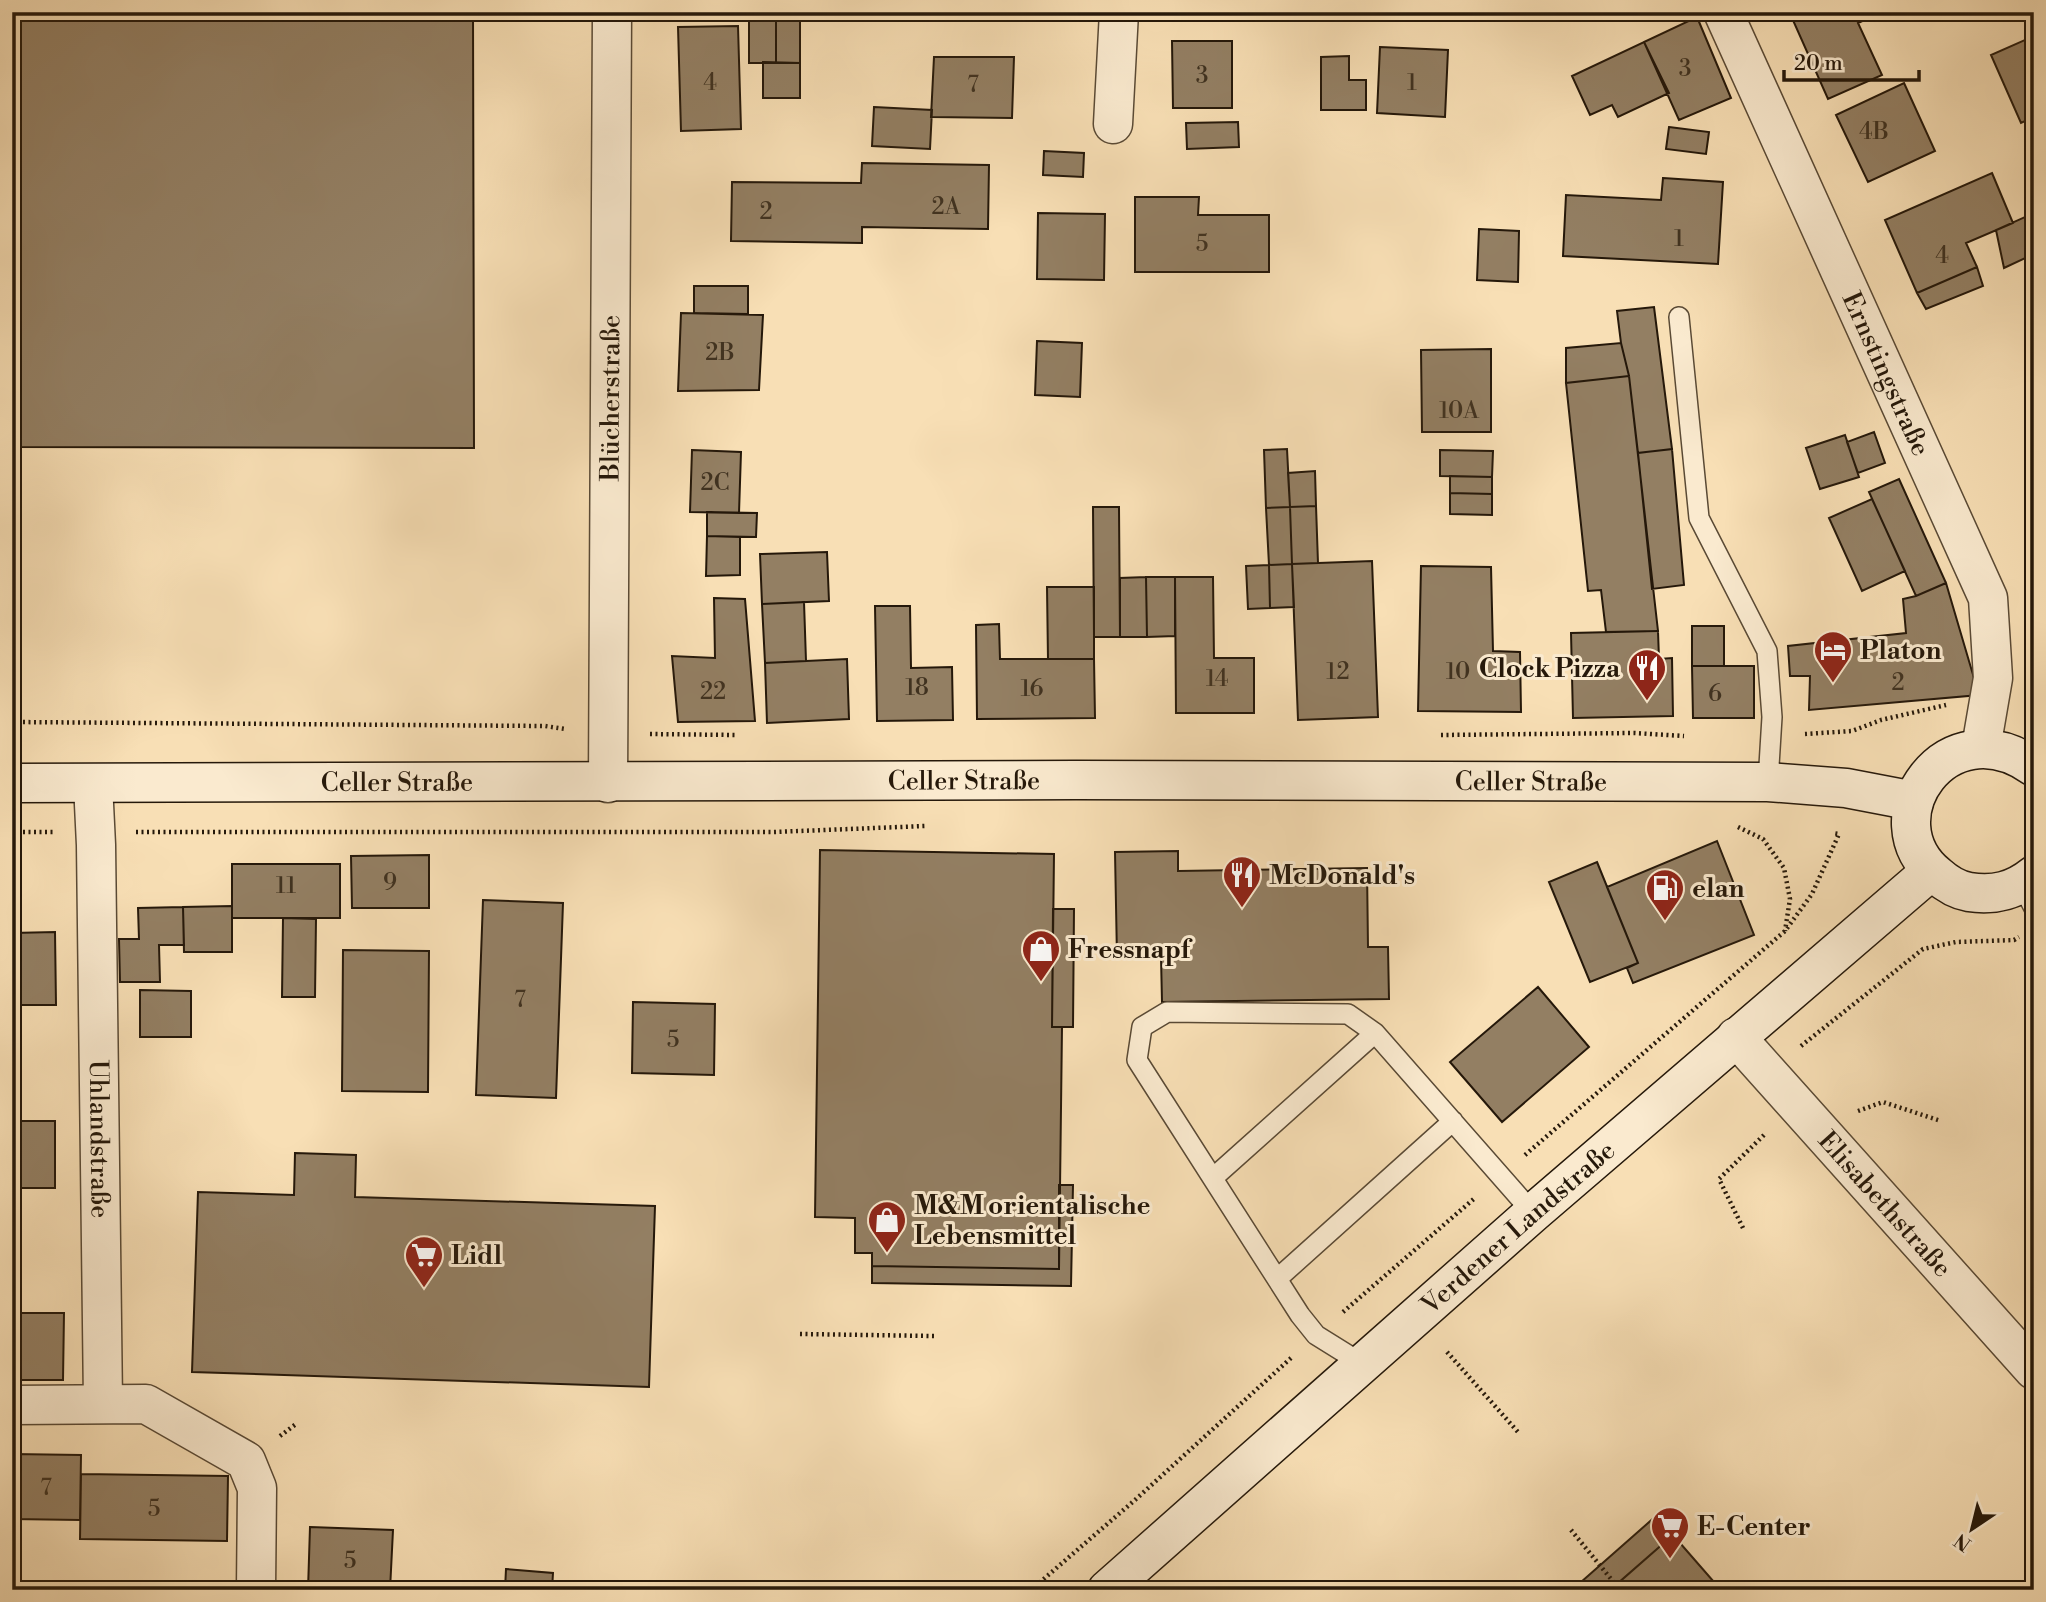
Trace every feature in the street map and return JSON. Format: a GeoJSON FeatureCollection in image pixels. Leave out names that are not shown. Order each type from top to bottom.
{"type":"FeatureCollection","features":[{"type":"Feature","properties":{"kind":"main road","name":"Blücherstraße"},"geometry":{"type":"LineString","coordinates":[[608,783],[612,12]]}},
{"type":"Feature","properties":{"kind":"main road"},"geometry":{"type":"LineString","coordinates":[[1114,124],[1119,12]]}},
{"type":"Feature","properties":{"kind":"main road","name":"Ernstingstraße"},"geometry":{"type":"LineString","coordinates":[[1723,12],[1988,598],[1993,678],[1981,748]]}},
{"type":"Feature","properties":{"kind":"main road"},"geometry":{"type":"LineString","coordinates":[[2030,889],[1984,894],[1965,892],[1947,884],[1931,871],[1920,856],[1913,838],[1911,820],[1914,801],[1924,780],[1939,763],[1959,753],[1981,748],[2001,750],[2034,767]]}},
{"type":"Feature","properties":{"kind":"main road","name":"Celler Straße"},"geometry":{"type":"LineString","coordinates":[[12,783],[1076,780],[1768,782],[1846,788],[1914,801]]}},
{"type":"Feature","properties":{"kind":"main road","name":"Uhlandstraße"},"geometry":{"type":"LineString","coordinates":[[93,784],[96,832],[103,1403]]}},
{"type":"Feature","properties":{"kind":"main road","name":"Verdener Landstraße"},"geometry":{"type":"LineString","coordinates":[[1107,1590],[1361,1363],[1931,871]]}},
{"type":"Feature","properties":{"kind":"main road","name":"Elisabethstraße"},"geometry":{"type":"LineString","coordinates":[[1736,1037],[2034,1370]]}},
{"type":"Feature","properties":{"kind":"main road"},"geometry":{"type":"LineString","coordinates":[[12,1405],[146,1404],[246,1461],[257,1488],[256,1590]]}},
{"type":"Feature","properties":{"kind":"lane"},"geometry":{"type":"LineString","coordinates":[[1679,317],[1699,518],[1767,650],[1772,717],[1768,782]]}},
{"type":"Feature","properties":{"kind":"lane"},"geometry":{"type":"LineString","coordinates":[[1361,1363],[1316,1335],[1300,1315],[1137,1060],[1142,1027],[1167,1012],[1348,1014],[1375,1033],[1533,1213]]}},
{"type":"Feature","properties":{"kind":"lane"},"geometry":{"type":"LineString","coordinates":[[1213,1178],[1375,1033]]}},
{"type":"Feature","properties":{"kind":"lane"},"geometry":{"type":"LineString","coordinates":[[1277,1279],[1453,1121]]}},
{"type":"Feature","properties":{"kind":"path"},"geometry":{"type":"LineString","coordinates":[[12,722],[545,726],[608,734]]}},
{"type":"Feature","properties":{"kind":"path"},"geometry":{"type":"LineString","coordinates":[[1730,823],[1763,839],[1784,868],[1790,899],[1785,931]]}},
{"type":"Feature","properties":{"kind":"path"},"geometry":{"type":"LineString","coordinates":[[12,832],[774,832],[926,826]]}},
{"type":"Feature","properties":{"kind":"path"},"geometry":{"type":"LineString","coordinates":[[1031,1590],[1135,1500],[1316,1335],[1785,931],[1812,894],[1839,834]]}},
{"type":"Feature","properties":{"kind":"path"},"geometry":{"type":"LineString","coordinates":[[1767,1073],[1923,949],[1956,942],[2014,940],[2024,935]]}},
{"type":"Feature","properties":{"kind":"path"},"geometry":{"type":"LineString","coordinates":[[1823,1135],[1849,1114],[1883,1102],[1941,1121]]}},
{"type":"Feature","properties":{"kind":"path"},"geometry":{"type":"LineString","coordinates":[[1743,1228],[1719,1179],[1738,1158],[1798,1106]]}},
{"type":"Feature","properties":{"kind":"path"},"geometry":{"type":"LineString","coordinates":[[800,1334],[934,1336]]}},
{"type":"Feature","properties":{"kind":"path"},"geometry":{"type":"LineString","coordinates":[[1447,1352],[1518,1432]]}},
{"type":"Feature","properties":{"kind":"path"},"geometry":{"type":"LineString","coordinates":[[1571,1530],[1616,1585]]}},
{"type":"Feature","properties":{"kind":"building"},"geometry":{"type":"Polygon","coordinates":[[[12,12],[473,12],[474,448],[12,447],[12,12]]]}},
{"type":"Feature","properties":{"kind":"building"},"geometry":{"type":"Polygon","coordinates":[[[749,12],[776,12],[776,20],[749,20],[749,12]]]}},
{"type":"Feature","properties":{"kind":"building"},"geometry":{"type":"Polygon","coordinates":[[[776,12],[833,12],[833,20],[776,20],[776,12]]]}},
{"type":"Feature","properties":{"kind":"building"},"geometry":{"type":"Polygon","coordinates":[[[1805,12],[1882,12],[1858,23],[1882,75],[1828,99],[1792,18],[1805,12]]]}},
{"type":"Feature","properties":{"kind":"building"},"geometry":{"type":"Polygon","coordinates":[[[1697,17],[1731,98],[1679,120],[1644,42],[1697,17]]]}},
{"type":"Feature","properties":{"kind":"building"},"geometry":{"type":"Polygon","coordinates":[[[749,20],[776,20],[776,63],[749,63],[749,20]]]}},
{"type":"Feature","properties":{"kind":"building"},"geometry":{"type":"Polygon","coordinates":[[[776,20],[800,20],[800,63],[776,63],[776,20]]]}},
{"type":"Feature","properties":{"kind":"building"},"geometry":{"type":"Polygon","coordinates":[[[738,26],[741,129],[681,131],[678,27],[738,26]]]}},
{"type":"Feature","properties":{"kind":"building"},"geometry":{"type":"Polygon","coordinates":[[[2034,36],[2034,117],[2021,123],[1991,55],[2034,36]]]}},
{"type":"Feature","properties":{"kind":"building"},"geometry":{"type":"Polygon","coordinates":[[[1172,41],[1232,41],[1232,108],[1173,108],[1172,41]]]}},
{"type":"Feature","properties":{"kind":"building"},"geometry":{"type":"Polygon","coordinates":[[[1644,42],[1669,93],[1618,117],[1612,105],[1590,115],[1572,76],[1644,42]]]}},
{"type":"Feature","properties":{"kind":"building"},"geometry":{"type":"Polygon","coordinates":[[[1380,47],[1448,50],[1445,117],[1377,113],[1380,47]]]}},
{"type":"Feature","properties":{"kind":"building"},"geometry":{"type":"Polygon","coordinates":[[[1349,56],[1349,80],[1366,80],[1366,110],[1321,110],[1321,57],[1349,56]]]}},
{"type":"Feature","properties":{"kind":"building"},"geometry":{"type":"Polygon","coordinates":[[[934,57],[1014,57],[1012,118],[931,117],[934,57]]]}},
{"type":"Feature","properties":{"kind":"building"},"geometry":{"type":"Polygon","coordinates":[[[763,62],[800,63],[800,98],[763,98],[763,62]]]}},
{"type":"Feature","properties":{"kind":"building"},"geometry":{"type":"Polygon","coordinates":[[[1904,83],[1935,151],[1868,182],[1836,115],[1904,83]]]}},
{"type":"Feature","properties":{"kind":"building"},"geometry":{"type":"Polygon","coordinates":[[[874,107],[932,110],[930,149],[872,146],[874,107]]]}},
{"type":"Feature","properties":{"kind":"building"},"geometry":{"type":"Polygon","coordinates":[[[1238,122],[1239,147],[1187,149],[1186,123],[1238,122]]]}},
{"type":"Feature","properties":{"kind":"building"},"geometry":{"type":"Polygon","coordinates":[[[1669,127],[1709,132],[1706,154],[1666,149],[1669,127]]]}},
{"type":"Feature","properties":{"kind":"building"},"geometry":{"type":"Polygon","coordinates":[[[1044,151],[1084,153],[1083,177],[1043,175],[1044,151]]]}},
{"type":"Feature","properties":{"kind":"building"},"geometry":{"type":"Polygon","coordinates":[[[862,163],[989,165],[988,229],[862,227],[862,243],[731,241],[732,182],[861,183],[862,163]]]}},
{"type":"Feature","properties":{"kind":"building"},"geometry":{"type":"Polygon","coordinates":[[[1992,173],[2013,223],[1966,243],[1977,267],[1917,293],[1885,220],[1992,173]]]}},
{"type":"Feature","properties":{"kind":"building"},"geometry":{"type":"Polygon","coordinates":[[[1663,178],[1723,182],[1718,264],[1563,256],[1566,195],[1661,200],[1663,178]]]}},
{"type":"Feature","properties":{"kind":"building"},"geometry":{"type":"Polygon","coordinates":[[[1135,197],[1199,197],[1198,215],[1269,215],[1269,272],[1135,272],[1135,197]]]}},
{"type":"Feature","properties":{"kind":"building"},"geometry":{"type":"Polygon","coordinates":[[[1038,213],[1105,214],[1104,280],[1037,279],[1038,213]]]}},
{"type":"Feature","properties":{"kind":"building"},"geometry":{"type":"Polygon","coordinates":[[[2034,213],[2034,254],[2004,268],[1996,230],[2034,213]]]}},
{"type":"Feature","properties":{"kind":"building"},"geometry":{"type":"Polygon","coordinates":[[[1479,229],[1519,231],[1518,282],[1477,280],[1479,229]]]}},
{"type":"Feature","properties":{"kind":"building"},"geometry":{"type":"Polygon","coordinates":[[[1977,267],[1983,286],[1926,309],[1917,293],[1977,267]]]}},
{"type":"Feature","properties":{"kind":"building"},"geometry":{"type":"Polygon","coordinates":[[[694,286],[748,286],[748,314],[694,313],[694,286]]]}},
{"type":"Feature","properties":{"kind":"building"},"geometry":{"type":"Polygon","coordinates":[[[1654,307],[1672,449],[1638,453],[1629,376],[1617,311],[1654,307]]]}},
{"type":"Feature","properties":{"kind":"building"},"geometry":{"type":"Polygon","coordinates":[[[681,313],[763,315],[759,390],[678,391],[681,313]]]}},
{"type":"Feature","properties":{"kind":"building"},"geometry":{"type":"Polygon","coordinates":[[[1037,341],[1082,343],[1080,397],[1035,395],[1037,341]]]}},
{"type":"Feature","properties":{"kind":"building"},"geometry":{"type":"Polygon","coordinates":[[[1621,343],[1629,376],[1566,383],[1566,348],[1621,343]]]}},
{"type":"Feature","properties":{"kind":"building"},"geometry":{"type":"Polygon","coordinates":[[[1491,349],[1491,432],[1422,432],[1421,350],[1491,349]]]}},
{"type":"Feature","properties":{"kind":"building"},"geometry":{"type":"Polygon","coordinates":[[[1629,376],[1658,631],[1606,632],[1601,590],[1588,591],[1566,383],[1629,376]]]}},
{"type":"Feature","properties":{"kind":"building"},"geometry":{"type":"Polygon","coordinates":[[[1874,432],[1885,463],[1858,473],[1847,442],[1874,432]]]}},
{"type":"Feature","properties":{"kind":"building"},"geometry":{"type":"Polygon","coordinates":[[[1845,435],[1859,477],[1820,489],[1806,448],[1845,435]]]}},
{"type":"Feature","properties":{"kind":"building"},"geometry":{"type":"Polygon","coordinates":[[[1287,449],[1290,507],[1266,508],[1264,450],[1287,449]]]}},
{"type":"Feature","properties":{"kind":"building"},"geometry":{"type":"Polygon","coordinates":[[[1672,449],[1684,585],[1652,589],[1638,453],[1672,449]]]}},
{"type":"Feature","properties":{"kind":"building"},"geometry":{"type":"Polygon","coordinates":[[[692,450],[741,452],[739,513],[690,512],[692,450]]]}},
{"type":"Feature","properties":{"kind":"building"},"geometry":{"type":"Polygon","coordinates":[[[1440,450],[1493,451],[1492,477],[1440,476],[1440,450]]]}},
{"type":"Feature","properties":{"kind":"building"},"geometry":{"type":"Polygon","coordinates":[[[1315,471],[1316,506],[1290,507],[1288,473],[1315,471]]]}},
{"type":"Feature","properties":{"kind":"building"},"geometry":{"type":"Polygon","coordinates":[[[1450,476],[1492,477],[1492,494],[1450,493],[1450,476]]]}},
{"type":"Feature","properties":{"kind":"building"},"geometry":{"type":"Polygon","coordinates":[[[1899,479],[1946,583],[1916,596],[1869,492],[1899,479]]]}},
{"type":"Feature","properties":{"kind":"building"},"geometry":{"type":"Polygon","coordinates":[[[1450,493],[1492,494],[1492,515],[1450,514],[1450,493]]]}},
{"type":"Feature","properties":{"kind":"building"},"geometry":{"type":"Polygon","coordinates":[[[1872,499],[1905,571],[1862,591],[1829,518],[1872,499]]]}},
{"type":"Feature","properties":{"kind":"building"},"geometry":{"type":"Polygon","coordinates":[[[1316,506],[1318,563],[1292,564],[1290,507],[1316,506]]]}},
{"type":"Feature","properties":{"kind":"building"},"geometry":{"type":"Polygon","coordinates":[[[1093,507],[1119,507],[1120,637],[1094,637],[1093,507]]]}},
{"type":"Feature","properties":{"kind":"building"},"geometry":{"type":"Polygon","coordinates":[[[1290,507],[1292,564],[1269,565],[1266,508],[1290,507]]]}},
{"type":"Feature","properties":{"kind":"building"},"geometry":{"type":"Polygon","coordinates":[[[707,512],[757,513],[756,537],[707,536],[707,512]]]}},
{"type":"Feature","properties":{"kind":"building"},"geometry":{"type":"Polygon","coordinates":[[[707,536],[740,537],[740,575],[706,576],[707,536]]]}},
{"type":"Feature","properties":{"kind":"building"},"geometry":{"type":"Polygon","coordinates":[[[827,552],[829,601],[762,604],[760,554],[827,552]]]}},
{"type":"Feature","properties":{"kind":"building"},"geometry":{"type":"Polygon","coordinates":[[[1372,561],[1378,717],[1298,720],[1292,564],[1372,561]]]}},
{"type":"Feature","properties":{"kind":"building"},"geometry":{"type":"Polygon","coordinates":[[[1292,564],[1294,607],[1270,608],[1269,565],[1292,564]]]}},
{"type":"Feature","properties":{"kind":"building"},"geometry":{"type":"Polygon","coordinates":[[[1269,565],[1270,608],[1248,609],[1246,566],[1269,565]]]}},
{"type":"Feature","properties":{"kind":"building"},"geometry":{"type":"Polygon","coordinates":[[[1421,566],[1491,567],[1493,651],[1520,652],[1521,712],[1418,711],[1421,566]]]}},
{"type":"Feature","properties":{"kind":"building"},"geometry":{"type":"Polygon","coordinates":[[[1146,577],[1175,577],[1175,636],[1147,637],[1146,577]]]}},
{"type":"Feature","properties":{"kind":"building"},"geometry":{"type":"Polygon","coordinates":[[[1146,577],[1147,637],[1120,637],[1120,578],[1146,577]]]}},
{"type":"Feature","properties":{"kind":"building"},"geometry":{"type":"Polygon","coordinates":[[[1175,577],[1213,577],[1214,658],[1254,658],[1254,713],[1176,713],[1175,577]]]}},
{"type":"Feature","properties":{"kind":"building"},"geometry":{"type":"Polygon","coordinates":[[[1946,583],[1979,695],[1809,710],[1810,676],[1790,676],[1788,646],[1906,633],[1903,599],[1946,583]]]}},
{"type":"Feature","properties":{"kind":"building"},"geometry":{"type":"Polygon","coordinates":[[[1047,587],[1094,587],[1094,659],[1048,659],[1047,587]]]}},
{"type":"Feature","properties":{"kind":"building"},"geometry":{"type":"Polygon","coordinates":[[[714,598],[745,599],[755,721],[678,722],[672,656],[715,658],[714,598]]]}},
{"type":"Feature","properties":{"kind":"building"},"geometry":{"type":"Polygon","coordinates":[[[804,602],[806,661],[765,663],[762,604],[804,602]]]}},
{"type":"Feature","properties":{"kind":"building"},"geometry":{"type":"Polygon","coordinates":[[[875,606],[910,606],[911,668],[952,667],[953,720],[877,721],[875,606]]]}},
{"type":"Feature","properties":{"kind":"building"},"geometry":{"type":"Polygon","coordinates":[[[999,624],[1000,659],[1094,659],[1095,718],[977,719],[976,625],[999,624]]]}},
{"type":"Feature","properties":{"kind":"building"},"geometry":{"type":"Polygon","coordinates":[[[1692,626],[1724,626],[1724,666],[1692,666],[1692,626]]]}},
{"type":"Feature","properties":{"kind":"building"},"geometry":{"type":"Polygon","coordinates":[[[1658,631],[1659,659],[1672,658],[1673,716],[1573,718],[1571,633],[1658,631]]]}},
{"type":"Feature","properties":{"kind":"building"},"geometry":{"type":"Polygon","coordinates":[[[847,659],[849,719],[767,723],[765,663],[847,659]]]}},
{"type":"Feature","properties":{"kind":"building"},"geometry":{"type":"Polygon","coordinates":[[[1692,666],[1754,666],[1754,718],[1693,718],[1692,666]]]}},
{"type":"Feature","properties":{"kind":"building"},"geometry":{"type":"Polygon","coordinates":[[[1717,841],[1754,935],[1633,983],[1627,968],[1638,963],[1607,887],[1717,841]]]}},
{"type":"Feature","properties":{"kind":"building"},"geometry":{"type":"Polygon","coordinates":[[[820,850],[1054,854],[1052,1027],[1062,1027],[1059,1269],[872,1266],[872,1253],[855,1253],[855,1218],[815,1217],[820,850]]]}},
{"type":"Feature","properties":{"kind":"building","name":"McDonald's"},"geometry":{"type":"Polygon","coordinates":[[[1178,851],[1178,871],[1367,868],[1368,947],[1388,947],[1389,999],[1162,1002],[1161,957],[1117,958],[1115,852],[1178,851]]]}},
{"type":"Feature","properties":{"kind":"building"},"geometry":{"type":"Polygon","coordinates":[[[429,855],[429,908],[352,908],[351,856],[429,855]]]}},
{"type":"Feature","properties":{"kind":"building"},"geometry":{"type":"Polygon","coordinates":[[[1597,862],[1638,963],[1590,982],[1549,882],[1597,862]]]}},
{"type":"Feature","properties":{"kind":"building"},"geometry":{"type":"Polygon","coordinates":[[[232,864],[340,864],[340,918],[232,918],[232,864]]]}},
{"type":"Feature","properties":{"kind":"building"},"geometry":{"type":"Polygon","coordinates":[[[483,900],[563,903],[556,1098],[476,1095],[483,900]]]}},
{"type":"Feature","properties":{"kind":"building"},"geometry":{"type":"Polygon","coordinates":[[[232,906],[232,952],[184,952],[183,907],[232,906]]]}},
{"type":"Feature","properties":{"kind":"building"},"geometry":{"type":"Polygon","coordinates":[[[183,907],[184,945],[159,945],[160,982],[120,982],[119,939],[139,939],[138,908],[183,907]]]}},
{"type":"Feature","properties":{"kind":"building"},"geometry":{"type":"Polygon","coordinates":[[[1053,909],[1074,909],[1073,1027],[1052,1027],[1053,909]]]}},
{"type":"Feature","properties":{"kind":"building"},"geometry":{"type":"Polygon","coordinates":[[[283,918],[316,919],[315,997],[282,997],[283,918]]]}},
{"type":"Feature","properties":{"kind":"building"},"geometry":{"type":"Polygon","coordinates":[[[55,932],[56,1005],[12,1005],[12,933],[55,932]]]}},
{"type":"Feature","properties":{"kind":"building"},"geometry":{"type":"Polygon","coordinates":[[[343,950],[429,951],[428,1092],[342,1091],[343,950]]]}},
{"type":"Feature","properties":{"kind":"building"},"geometry":{"type":"Polygon","coordinates":[[[1538,987],[1589,1047],[1502,1122],[1450,1062],[1538,987]]]}},
{"type":"Feature","properties":{"kind":"building"},"geometry":{"type":"Polygon","coordinates":[[[140,990],[191,991],[191,1037],[140,1037],[140,990]]]}},
{"type":"Feature","properties":{"kind":"building"},"geometry":{"type":"Polygon","coordinates":[[[633,1002],[715,1004],[714,1075],[632,1073],[633,1002]]]}},
{"type":"Feature","properties":{"kind":"building"},"geometry":{"type":"Polygon","coordinates":[[[12,1121],[55,1121],[55,1188],[12,1188],[12,1121]]]}},
{"type":"Feature","properties":{"kind":"building","name":"Lidl"},"geometry":{"type":"Polygon","coordinates":[[[295,1153],[356,1155],[355,1197],[655,1206],[649,1387],[192,1372],[198,1192],[294,1195],[295,1153]]]}},
{"type":"Feature","properties":{"kind":"building"},"geometry":{"type":"Polygon","coordinates":[[[1059,1185],[1073,1185],[1071,1286],[872,1283],[872,1266],[1059,1269],[1059,1185]]]}},
{"type":"Feature","properties":{"kind":"building"},"geometry":{"type":"Polygon","coordinates":[[[12,1313],[64,1313],[63,1380],[12,1380],[12,1313]]]}},
{"type":"Feature","properties":{"kind":"building"},"geometry":{"type":"Polygon","coordinates":[[[12,1454],[81,1455],[80,1520],[12,1519],[12,1454]]]}},
{"type":"Feature","properties":{"kind":"building"},"geometry":{"type":"Polygon","coordinates":[[[81,1474],[228,1476],[227,1541],[80,1539],[81,1474]]]}},
{"type":"Feature","properties":{"kind":"building"},"geometry":{"type":"Polygon","coordinates":[[[1656,1516],[1673,1535],[1610,1590],[1572,1590],[1656,1516]]]}},
{"type":"Feature","properties":{"kind":"building"},"geometry":{"type":"Polygon","coordinates":[[[310,1527],[393,1530],[390,1590],[308,1590],[310,1527]]]}},
{"type":"Feature","properties":{"kind":"building","name":"E-Center"},"geometry":{"type":"Polygon","coordinates":[[[1673,1535],[1721,1590],[1610,1590],[1616,1585],[1673,1535]]]}},
{"type":"Feature","properties":{"kind":"building"},"geometry":{"type":"Polygon","coordinates":[[[506,1569],[553,1573],[552,1590],[505,1590],[506,1569]]]}},
{"type":"Feature","properties":{"kind":"place","name":"Platon"},"geometry":{"type":"Point","coordinates":[1833,684]}},
{"type":"Feature","properties":{"kind":"place","name":"Clock Pizza"},"geometry":{"type":"Point","coordinates":[1647,702]}},
{"type":"Feature","properties":{"kind":"place","name":"McDonald's"},"geometry":{"type":"Point","coordinates":[1242,909]}},
{"type":"Feature","properties":{"kind":"place","name":"elan"},"geometry":{"type":"Point","coordinates":[1665,922]}},
{"type":"Feature","properties":{"kind":"place","name":"Fressnapf"},"geometry":{"type":"Point","coordinates":[1041,983]}},
{"type":"Feature","properties":{"kind":"place","name":"M&M orientalische Lebensmittel"},"geometry":{"type":"Point","coordinates":[887,1254]}},
{"type":"Feature","properties":{"kind":"place","name":"Lidl"},"geometry":{"type":"Point","coordinates":[424,1289]}},
{"type":"Feature","properties":{"kind":"place","name":"E-Center"},"geometry":{"type":"Point","coordinates":[1670,1560]}}]}
